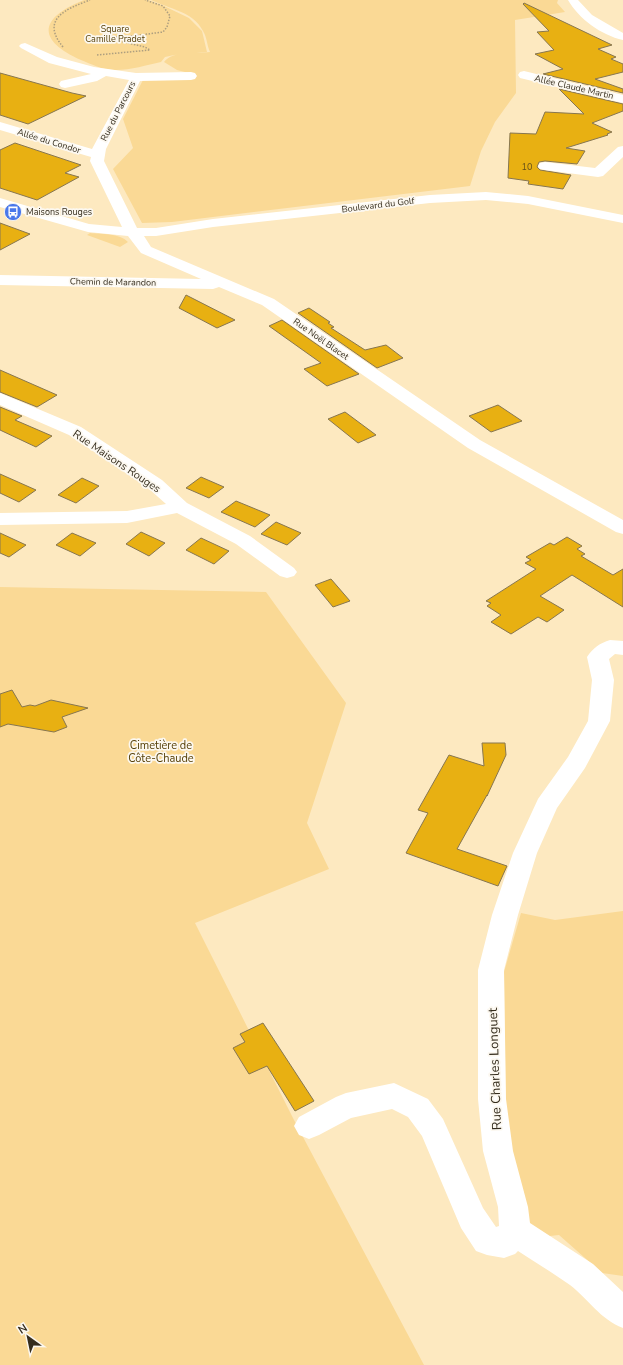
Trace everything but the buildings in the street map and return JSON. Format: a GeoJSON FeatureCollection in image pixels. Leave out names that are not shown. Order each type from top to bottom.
{"type":"FeatureCollection","features":[{"type":"Feature","properties":{"kind":"street"},"geometry":{"type":"LineString","coordinates":[[573,0],[577,8],[594,22],[623,37]]}},
{"type":"Feature","properties":{"kind":"street"},"geometry":{"type":"LineString","coordinates":[[25,46],[53,60],[106,72],[136,77],[191,76]]}},
{"type":"Feature","properties":{"kind":"street"},"geometry":{"type":"LineString","coordinates":[[65,84],[93,78],[106,72]]}},
{"type":"Feature","properties":{"kind":"street","name":"Allée Claude Martin"},"geometry":{"type":"LineString","coordinates":[[524,75],[623,99]]}},
{"type":"Feature","properties":{"kind":"street","name":"Rue du Parcours"},"geometry":{"type":"LineString","coordinates":[[133,232],[97,161],[99,149],[136,77]]}},
{"type":"Feature","properties":{"kind":"street","name":"Allée du Condor"},"geometry":{"type":"LineString","coordinates":[[0,126],[98,155]]}},
{"type":"Feature","properties":{"kind":"street"},"geometry":{"type":"LineString","coordinates":[[545,166],[598,173],[623,150]]}},
{"type":"Feature","properties":{"kind":"street","name":"Boulevard du Golf"},"geometry":{"type":"LineString","coordinates":[[133,232],[156,232],[220,222],[430,199],[486,196],[528,200],[623,219]]}},
{"type":"Feature","properties":{"kind":"street"},"geometry":{"type":"LineString","coordinates":[[0,202],[88,228],[133,232]]}},
{"type":"Feature","properties":{"kind":"street","name":"Rue Noël Blacet"},"geometry":{"type":"LineString","coordinates":[[133,232],[146,250],[268,302],[474,444],[623,528]]}},
{"type":"Feature","properties":{"kind":"street","name":"Chemin de Marandon"},"geometry":{"type":"LineString","coordinates":[[0,280],[226,284]]}},
{"type":"Feature","properties":{"kind":"street","name":"Rue Maisons Rouges"},"geometry":{"type":"LineString","coordinates":[[0,398],[16,407],[75,431],[155,484],[180,507],[243,540],[288,572]]}},
{"type":"Feature","properties":{"kind":"street"},"geometry":{"type":"LineString","coordinates":[[0,519],[127,517],[180,507]]}},
{"type":"Feature","properties":{"kind":"street","name":"Rue Charles Longuet"},"geometry":{"type":"LineString","coordinates":[[515,1231],[513,1207],[498,1152],[492,1099],[492,970],[505,915],[525,853],[546,805],[577,762],[599,721],[603,680],[598,657],[610,647],[623,648]]}},
{"type":"Feature","properties":{"kind":"street"},"geometry":{"type":"LineString","coordinates":[[309,1126],[346,1106],[394,1096],[418,1108],[433,1128],[472,1218],[487,1240],[504,1243],[515,1231],[582,1275],[611,1303],[623,1312]]}},
{"type":"Feature","properties":{"kind":"path"},"geometry":{"type":"LineString","coordinates":[[66,49],[56,40],[53,34],[53,24],[61,14],[90,0]]}},
{"type":"Feature","properties":{"kind":"path"},"geometry":{"type":"LineString","coordinates":[[93,56],[150,50],[145,47],[102,37],[125,37],[163,32],[167,27],[170,16],[163,6],[145,0]]}},
{"type":"Feature","properties":{"kind":"green space","name":"Square Camille Pradet"},"geometry":{"type":"Polygon","coordinates":[[[84,0],[148,0],[164,6],[189,18],[202,31],[207,52],[179,54],[165,57],[161,62],[122,70],[103,68],[81,60],[66,52],[56,44],[50,36],[49,28],[52,21],[59,14],[84,0]]]}},
{"type":"Feature","properties":{"kind":"green space"},"geometry":{"type":"Polygon","coordinates":[[[151,0],[558,0],[557,3],[565,12],[515,20],[516,93],[495,122],[481,151],[470,186],[172,222],[142,223],[113,169],[133,148],[123,119],[143,80],[193,74],[177,70],[164,62],[168,58],[185,53],[210,52],[204,33],[199,24],[180,11],[151,0]]]}},
{"type":"Feature","properties":{"kind":"green space"},"geometry":{"type":"Polygon","coordinates":[[[90,233],[115,235],[125,239],[128,242],[120,247],[87,235],[90,233]]]}},
{"type":"Feature","properties":{"kind":"green space","name":"Cimetière de Côte-Chaude"},"geometry":{"type":"Polygon","coordinates":[[[0,587],[266,592],[346,703],[307,823],[329,869],[195,923],[294,1120],[424,1365],[0,1365],[0,587]]]}},
{"type":"Feature","properties":{"kind":"green space"},"geometry":{"type":"Polygon","coordinates":[[[623,911],[623,1276],[602,1273],[559,1235],[531,1238],[506,1133],[504,972],[521,913],[555,920],[623,911]]]}},
{"type":"Feature","properties":{"kind":"place","name":"Maisons Rouges"},"geometry":{"type":"Point","coordinates":[13,212]}}]}
